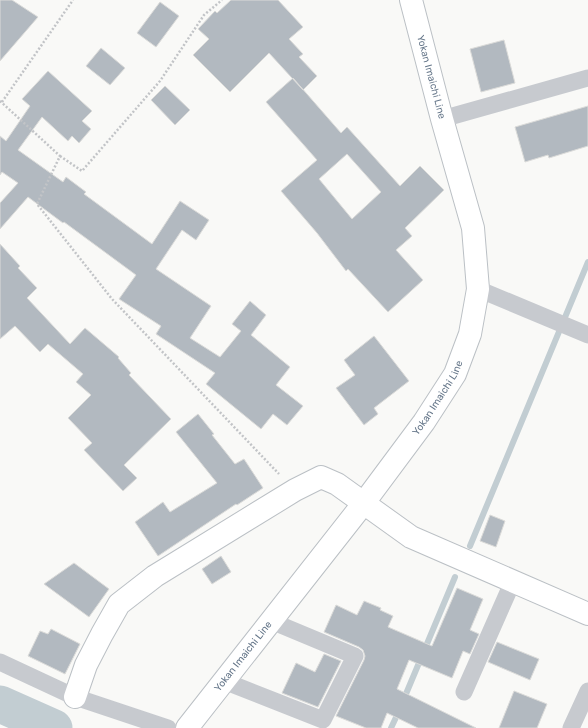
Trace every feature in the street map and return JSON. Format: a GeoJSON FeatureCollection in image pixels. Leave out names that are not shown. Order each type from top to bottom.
{"type":"FeatureCollection","features":[{"type":"Feature","properties":{"kind":"main road","name":"Yokan Imaichi Line"},"geometry":{"type":"LineString","coordinates":[[187,728],[363,504],[424,422],[455,374],[470,334],[478,290],[474,228],[442,119],[411,0]]}},
{"type":"Feature","properties":{"kind":"main road"},"geometry":{"type":"LineString","coordinates":[[75,697],[86,665],[119,604],[155,576],[295,490],[321,477],[337,484],[411,537],[588,614]]}},
{"type":"Feature","properties":{"kind":"street"},"geometry":{"type":"LineString","coordinates":[[442,119],[588,78]]}},
{"type":"Feature","properties":{"kind":"street"},"geometry":{"type":"LineString","coordinates":[[478,290],[588,335]]}},
{"type":"Feature","properties":{"kind":"street"},"geometry":{"type":"LineString","coordinates":[[464,692],[513,581]]}},
{"type":"Feature","properties":{"kind":"street"},"geometry":{"type":"LineString","coordinates":[[224,680],[323,720],[355,656],[271,621]]}},
{"type":"Feature","properties":{"kind":"street"},"geometry":{"type":"LineString","coordinates":[[0,662],[75,697],[168,728]]}},
{"type":"Feature","properties":{"kind":"street"},"geometry":{"type":"LineString","coordinates":[[571,728],[588,691]]}},
{"type":"Feature","properties":{"kind":"path"},"geometry":{"type":"LineString","coordinates":[[73,0],[1,101],[60,156],[82,171],[160,81],[204,15],[222,0]]}},
{"type":"Feature","properties":{"kind":"path"},"geometry":{"type":"LineString","coordinates":[[60,156],[37,204],[112,299],[295,490]]}},
{"type":"Feature","properties":{"kind":"building"},"geometry":{"type":"Polygon","coordinates":[[[0,0],[12,0],[38,17],[0,61],[0,0]]]}},
{"type":"Feature","properties":{"kind":"building"},"geometry":{"type":"Polygon","coordinates":[[[231,0],[278,0],[303,27],[289,39],[303,54],[299,57],[317,76],[303,90],[269,53],[230,92],[193,55],[209,39],[198,29],[215,11],[217,13],[231,0]]]}},
{"type":"Feature","properties":{"kind":"building"},"geometry":{"type":"Polygon","coordinates":[[[160,2],[179,16],[156,47],[137,33],[160,2]]]}},
{"type":"Feature","properties":{"kind":"building"},"geometry":{"type":"Polygon","coordinates":[[[504,40],[515,83],[481,92],[470,49],[504,40]]]}},
{"type":"Feature","properties":{"kind":"building"},"geometry":{"type":"Polygon","coordinates":[[[101,48],[125,68],[110,85],[86,66],[101,48]]]}},
{"type":"Feature","properties":{"kind":"building"},"geometry":{"type":"Polygon","coordinates":[[[48,71],[92,111],[82,121],[91,129],[79,143],[72,136],[68,141],[42,117],[18,150],[63,182],[66,177],[86,192],[84,194],[152,244],[180,201],[209,220],[196,240],[182,230],[156,269],[211,306],[190,338],[220,357],[241,331],[232,324],[250,301],[266,315],[251,335],[290,367],[276,385],[303,406],[287,425],[273,414],[261,429],[206,384],[215,373],[156,334],[161,326],[119,299],[136,275],[28,197],[0,229],[0,203],[18,183],[2,172],[0,175],[0,136],[6,141],[30,106],[22,99],[48,71]]]}},
{"type":"Feature","properties":{"kind":"building"},"geometry":{"type":"Polygon","coordinates":[[[293,78],[341,133],[347,127],[400,186],[420,166],[444,190],[405,228],[412,236],[396,250],[423,280],[388,312],[348,269],[346,271],[317,233],[281,191],[317,160],[266,102],[293,78]],[[347,154],[319,179],[352,219],[381,192],[347,154]]]}},
{"type":"Feature","properties":{"kind":"building"},"geometry":{"type":"Polygon","coordinates":[[[165,86],[190,110],[175,125],[151,100],[165,86]]]}},
{"type":"Feature","properties":{"kind":"building"},"geometry":{"type":"Polygon","coordinates":[[[588,106],[588,146],[549,158],[548,155],[525,162],[515,127],[588,106]]]}},
{"type":"Feature","properties":{"kind":"building"},"geometry":{"type":"Polygon","coordinates":[[[0,244],[20,266],[18,268],[37,288],[27,298],[70,344],[85,328],[119,357],[118,358],[131,373],[129,375],[171,419],[124,465],[137,478],[123,491],[84,450],[92,443],[68,418],[91,395],[76,382],[83,374],[48,344],[40,352],[15,326],[0,339],[0,244]]]}},
{"type":"Feature","properties":{"kind":"building"},"geometry":{"type":"Polygon","coordinates":[[[374,336],[409,381],[374,408],[378,414],[364,425],[336,388],[355,375],[344,360],[374,336]]]}},
{"type":"Feature","properties":{"kind":"building"},"geometry":{"type":"Polygon","coordinates":[[[198,414],[214,434],[212,435],[235,464],[244,459],[263,488],[237,505],[236,504],[158,556],[135,522],[163,502],[170,512],[217,483],[176,432],[198,414]]]}},
{"type":"Feature","properties":{"kind":"building"},"geometry":{"type":"Polygon","coordinates":[[[490,515],[505,521],[496,547],[480,541],[490,515]]]}},
{"type":"Feature","properties":{"kind":"building"},"geometry":{"type":"Polygon","coordinates":[[[221,556],[231,572],[212,584],[202,569],[221,556]]]}},
{"type":"Feature","properties":{"kind":"building"},"geometry":{"type":"Polygon","coordinates":[[[74,563],[109,589],[89,617],[44,584],[74,563]]]}},
{"type":"Feature","properties":{"kind":"building"},"geometry":{"type":"Polygon","coordinates":[[[457,588],[483,599],[470,630],[479,634],[470,654],[463,651],[452,678],[409,660],[397,689],[476,728],[418,728],[387,713],[381,728],[366,728],[336,716],[365,656],[363,650],[359,647],[324,632],[336,605],[357,615],[364,601],[381,608],[380,610],[393,616],[388,627],[432,646],[457,588]]]}},
{"type":"Feature","properties":{"kind":"building"},"geometry":{"type":"Polygon","coordinates":[[[51,629],[80,644],[65,674],[28,656],[40,631],[48,634],[51,629]]]}},
{"type":"Feature","properties":{"kind":"building"},"geometry":{"type":"Polygon","coordinates":[[[497,642],[539,659],[530,680],[488,662],[497,642]]]}},
{"type":"Feature","properties":{"kind":"building"},"geometry":{"type":"Polygon","coordinates":[[[324,654],[341,661],[318,707],[282,693],[296,663],[315,672],[324,654]]]}},
{"type":"Feature","properties":{"kind":"building"},"geometry":{"type":"Polygon","coordinates":[[[514,691],[547,704],[537,728],[499,728],[514,691]]]}},
{"type":"Feature","properties":{"kind":"waterway"},"geometry":{"type":"LineString","coordinates":[[470,546],[588,262]]}},
{"type":"Feature","properties":{"kind":"waterway"},"geometry":{"type":"LineString","coordinates":[[403,701],[455,577]]}},
{"type":"Feature","properties":{"kind":"waterway"},"geometry":{"type":"LineString","coordinates":[[0,704],[54,728]]}},
{"type":"Feature","properties":{"kind":"waterway"},"geometry":{"type":"LineString","coordinates":[[391,728],[399,711]]}}]}
